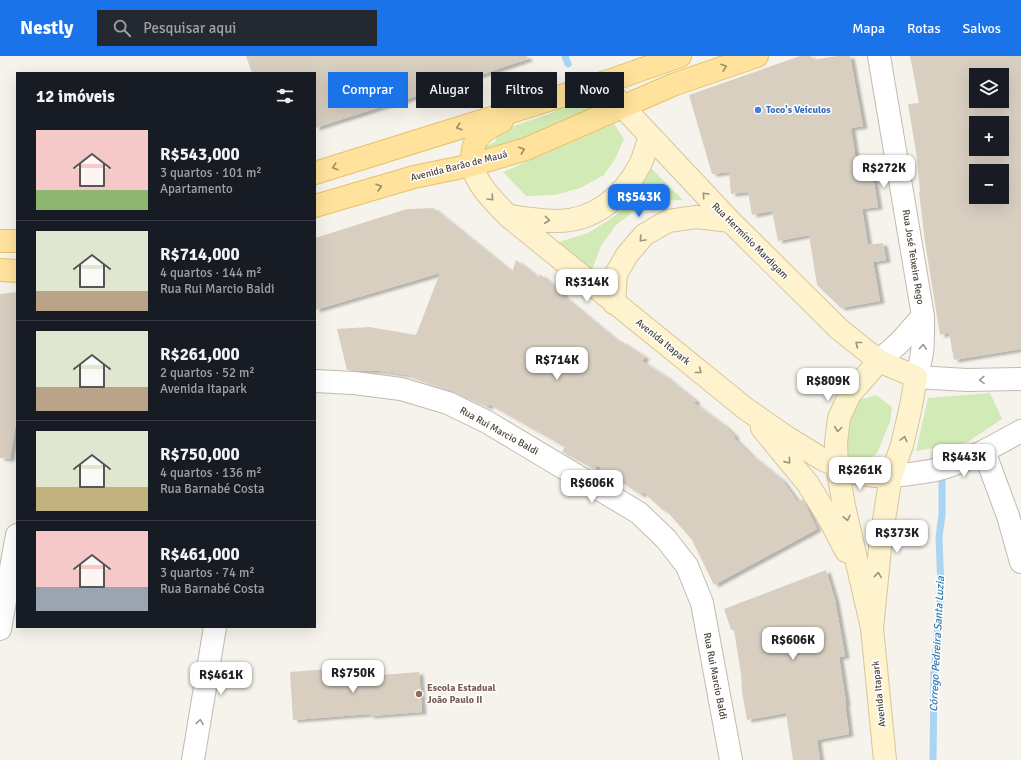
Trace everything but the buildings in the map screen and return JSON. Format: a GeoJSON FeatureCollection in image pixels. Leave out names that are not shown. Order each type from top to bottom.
{"type":"FeatureCollection","features":[{"type":"Feature","properties":{"kind":"main road"},"geometry":{"type":"LineString","coordinates":[[624,76],[680,56]]}},
{"type":"Feature","properties":{"kind":"main road","name":"Avenida Barão de Mauá"},"geometry":{"type":"LineString","coordinates":[[624,105],[675,84],[757,56]]}},
{"type":"Feature","properties":{"kind":"main road"},"geometry":{"type":"LineString","coordinates":[[316,173],[522,108]]}},
{"type":"Feature","properties":{"kind":"main road"},"geometry":{"type":"LineString","coordinates":[[472,165],[471,152],[476,140],[483,132],[497,123],[528,108]]}},
{"type":"Feature","properties":{"kind":"main road","name":"Avenida Barão de Mauá"},"geometry":{"type":"LineString","coordinates":[[316,206],[414,177],[472,165],[526,149],[618,108]]}},
{"type":"Feature","properties":{"kind":"main road","name":"Rua Hermínio Mardigam"},"geometry":{"type":"LineString","coordinates":[[624,108],[730,221],[839,329],[879,361],[916,377]]}},
{"type":"Feature","properties":{"kind":"main road"},"geometry":{"type":"LineString","coordinates":[[508,216],[558,221],[585,217],[592,214],[610,203],[628,184],[640,164],[650,136]]}},
{"type":"Feature","properties":{"kind":"main road","name":"Avenida Itapark"},"geometry":{"type":"LineString","coordinates":[[472,165],[475,177],[483,190],[508,216],[746,409],[788,438],[822,459],[837,466],[855,473],[873,476],[891,476]]}},
{"type":"Feature","properties":{"kind":"main road"},"geometry":{"type":"LineString","coordinates":[[614,303],[616,274],[627,255],[644,235],[668,221],[696,217],[730,221]]}},
{"type":"Feature","properties":{"kind":"main road"},"geometry":{"type":"LineString","coordinates":[[0,241],[16,242]]}},
{"type":"Feature","properties":{"kind":"main road"},"geometry":{"type":"LineString","coordinates":[[0,270],[16,271]]}},
{"type":"Feature","properties":{"kind":"main road","name":"Avenida Itapark"},"geometry":{"type":"LineString","coordinates":[[879,361],[850,394],[839,418],[836,442],[837,466],[844,506],[872,628],[885,760]]}},
{"type":"Feature","properties":{"kind":"main road","name":"Avenida Itapark"},"geometry":{"type":"LineString","coordinates":[[872,628],[891,476],[902,445],[916,377]]}},
{"type":"Feature","properties":{"kind":"main road"},"geometry":{"type":"LineString","coordinates":[[746,409],[808,484],[830,520],[861,582]]}},
{"type":"Feature","properties":{"kind":"street","name":"Rua José Teixeira Rego"},"geometry":{"type":"LineString","coordinates":[[879,56],[923,316],[924,348],[916,377]]}},
{"type":"Feature","properties":{"kind":"street","name":"Rua José Teixeira Rego"},"geometry":{"type":"LineString","coordinates":[[879,361],[900,342],[923,316]]}},
{"type":"Feature","properties":{"kind":"street"},"geometry":{"type":"LineString","coordinates":[[916,377],[967,380],[1020,380]]}},
{"type":"Feature","properties":{"kind":"street","name":"Rua Rui Marcio Baldi"},"geometry":{"type":"LineString","coordinates":[[316,382],[354,383],[401,388],[448,403],[487,422],[639,513],[666,539],[687,566],[702,603],[731,760]]}},
{"type":"Feature","properties":{"kind":"street"},"geometry":{"type":"LineString","coordinates":[[891,476],[920,473],[946,467],[984,451],[1021,431]]}},
{"type":"Feature","properties":{"kind":"street"},"geometry":{"type":"LineString","coordinates":[[984,451],[1008,516],[1021,562]]}},
{"type":"Feature","properties":{"kind":"street"},"geometry":{"type":"LineString","coordinates":[[0,629],[6,561],[16,537]]}},
{"type":"Feature","properties":{"kind":"street"},"geometry":{"type":"LineString","coordinates":[[193,760],[215,628]]}},
{"type":"Feature","properties":{"kind":"green space"},"geometry":{"type":"Polygon","coordinates":[[[565,105],[565,108],[595,108],[545,133],[477,155],[477,149],[495,142],[499,131],[552,113],[565,105]]]}},
{"type":"Feature","properties":{"kind":"green space"},"geometry":{"type":"Polygon","coordinates":[[[614,124],[624,139],[615,159],[604,175],[580,188],[555,195],[526,196],[503,172],[614,124]]]}},
{"type":"Feature","properties":{"kind":"green space"},"geometry":{"type":"Polygon","coordinates":[[[648,165],[683,200],[662,201],[640,207],[616,225],[601,246],[590,275],[553,244],[588,233],[612,218],[632,201],[642,184],[648,165]]]}},
{"type":"Feature","properties":{"kind":"green space"},"geometry":{"type":"Polygon","coordinates":[[[990,393],[1002,419],[966,443],[916,451],[928,398],[990,393]]]}},
{"type":"Feature","properties":{"kind":"green space"},"geometry":{"type":"Polygon","coordinates":[[[876,395],[892,407],[890,422],[877,453],[864,463],[853,461],[845,451],[843,421],[856,401],[876,395]]]}},
{"type":"Feature","properties":{"kind":"waterway","name":"Córrego Pedreira Santa Luzia"},"geometry":{"type":"LineString","coordinates":[[565,56],[568,64]]}},
{"type":"Feature","properties":{"kind":"waterway","name":"Córrego Pedreira Santa Luzia"},"geometry":{"type":"LineString","coordinates":[[933,760],[934,674],[941,590],[939,537],[942,515],[942,481]]}},
{"type":"Feature","properties":{"kind":"place","name":"Toco's Veículos"},"geometry":{"type":"Point","coordinates":[758,110]}},
{"type":"Feature","properties":{"kind":"place","name":"Escola Estadual João Paulo II"},"geometry":{"type":"Point","coordinates":[419,694]}}]}
